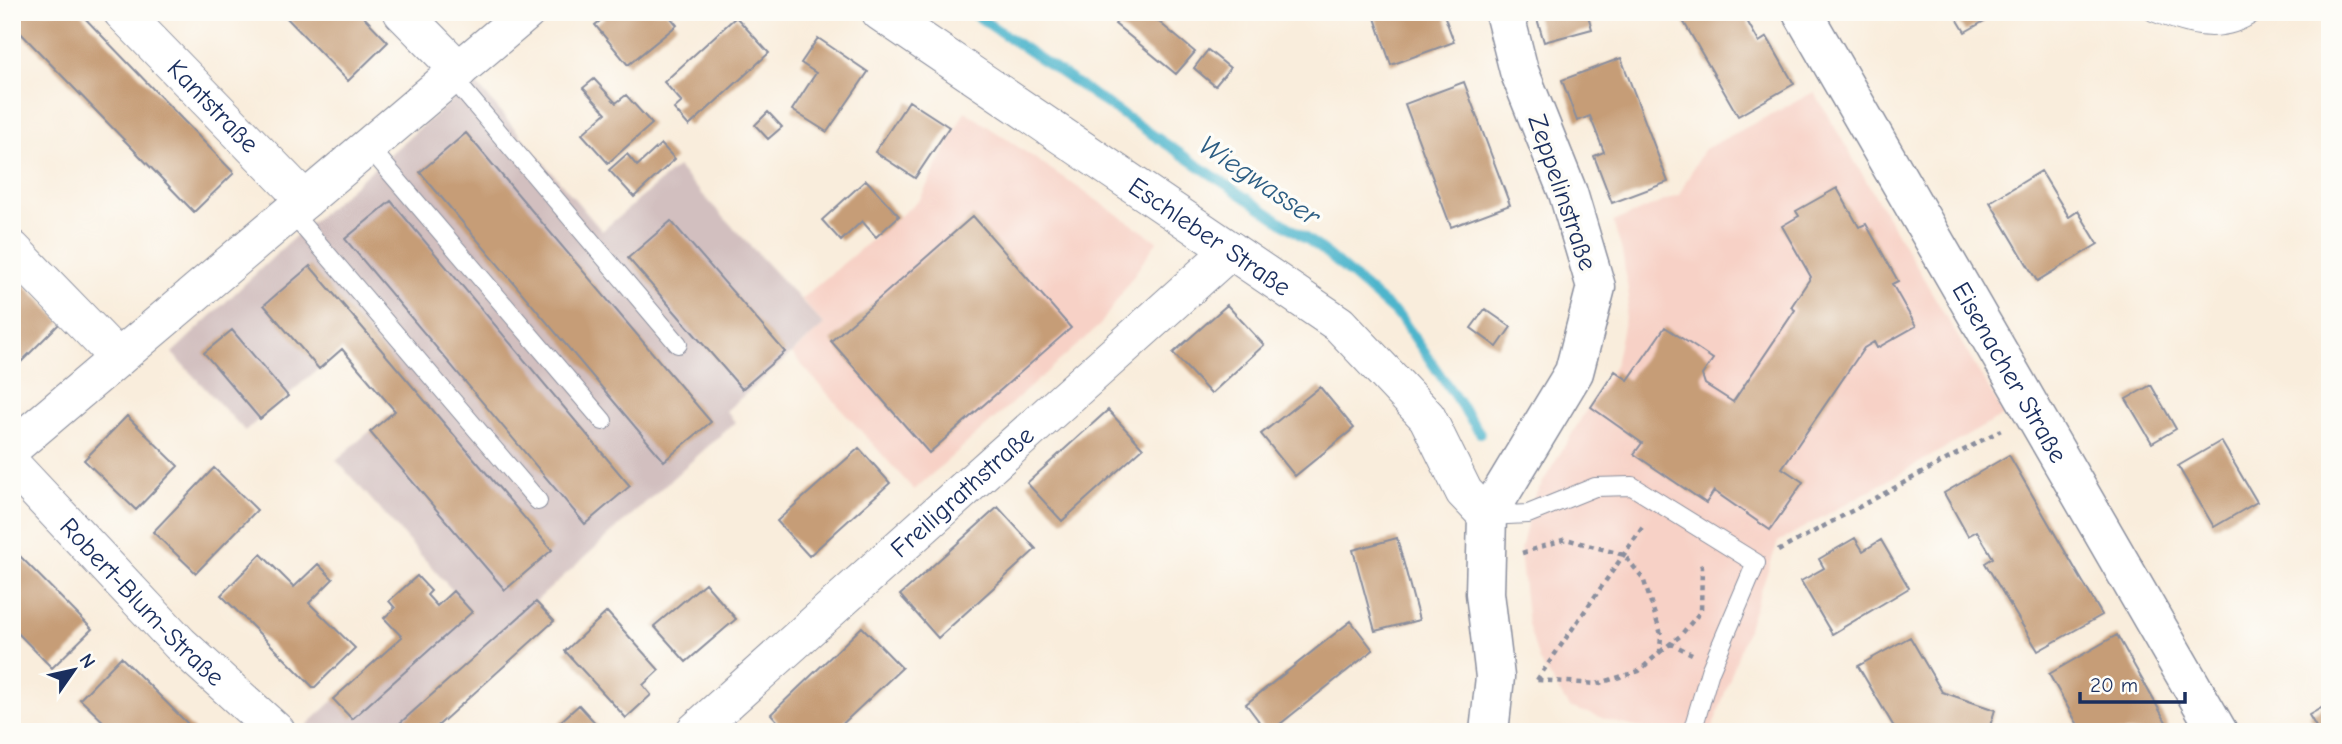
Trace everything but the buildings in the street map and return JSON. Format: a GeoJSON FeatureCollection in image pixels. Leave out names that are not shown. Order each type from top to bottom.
{"type":"FeatureCollection","features":[{"type":"Feature","properties":{"kind":"main road","name":"Zeppelinstraße"},"geometry":{"type":"LineString","coordinates":[[1487,516],[1574,372],[1596,287],[1568,193],[1519,71],[1504,12]]}},
{"type":"Feature","properties":{"kind":"main road","name":"Eisenacher Straße"},"geometry":{"type":"LineString","coordinates":[[1802,12],[2218,732]]}},
{"type":"Feature","properties":{"kind":"main road"},"geometry":{"type":"LineString","coordinates":[[1487,516],[1485,593],[1495,677],[1489,732]]}},
{"type":"Feature","properties":{"kind":"street","name":"Kantstraße"},"geometry":{"type":"LineString","coordinates":[[122,12],[298,206]]}},
{"type":"Feature","properties":{"kind":"street"},"geometry":{"type":"LineString","coordinates":[[402,12],[455,73]]}},
{"type":"Feature","properties":{"kind":"street"},"geometry":{"type":"LineString","coordinates":[[12,448],[527,12]]}},
{"type":"Feature","properties":{"kind":"street","name":"Eschleber Straße"},"geometry":{"type":"LineString","coordinates":[[880,12],[1339,324],[1427,417],[1464,492],[1487,516]]}},
{"type":"Feature","properties":{"kind":"street"},"geometry":{"type":"LineString","coordinates":[[12,249],[118,358]]}},
{"type":"Feature","properties":{"kind":"street","name":"Freiligrathstraße"},"geometry":{"type":"LineString","coordinates":[[694,732],[1231,250]]}},
{"type":"Feature","properties":{"kind":"street","name":"Robert-Blum-Straße"},"geometry":{"type":"LineString","coordinates":[[12,466],[180,645],[277,732]]}},
{"type":"Feature","properties":{"kind":"lane"},"geometry":{"type":"LineString","coordinates":[[2152,12],[2185,24],[2218,29],[2255,12]]}},
{"type":"Feature","properties":{"kind":"lane"},"geometry":{"type":"LineString","coordinates":[[455,73],[678,344]]}},
{"type":"Feature","properties":{"kind":"lane"},"geometry":{"type":"LineString","coordinates":[[368,146],[603,421]]}},
{"type":"Feature","properties":{"kind":"lane"},"geometry":{"type":"LineString","coordinates":[[298,206],[538,501]]}},
{"type":"Feature","properties":{"kind":"lane"},"geometry":{"type":"LineString","coordinates":[[1487,516],[1528,514],[1595,487],[1632,486],[1756,563],[1710,671],[1692,732]]}},
{"type":"Feature","properties":{"kind":"path"},"geometry":{"type":"LineString","coordinates":[[1756,563],[2032,412]]}},
{"type":"Feature","properties":{"kind":"path"},"geometry":{"type":"LineString","coordinates":[[1660,503],[1537,680],[1597,684],[1639,671],[1680,636],[1700,611],[1702,567],[1686,520]]}},
{"type":"Feature","properties":{"kind":"path"},"geometry":{"type":"LineString","coordinates":[[1516,555],[1566,539],[1623,555],[1643,578],[1661,634],[1660,652]]}},
{"type":"Feature","properties":{"kind":"shaded area"},"geometry":{"type":"Polygon","coordinates":[[[474,81],[602,231],[677,167],[824,325],[726,411],[735,422],[536,601],[554,621],[430,732],[315,732],[307,725],[453,591],[336,460],[395,410],[342,349],[245,431],[172,353],[289,242],[474,81]]]}},
{"type":"Feature","properties":{"kind":"shaded area"},"geometry":{"type":"Polygon","coordinates":[[[1814,92],[2004,415],[1778,542],[1711,732],[1658,732],[1621,724],[1569,707],[1539,661],[1528,624],[1520,553],[1534,497],[1615,365],[1629,297],[1622,251],[1613,222],[1679,195],[1703,150],[1814,92]]]}},
{"type":"Feature","properties":{"kind":"shaded area"},"geometry":{"type":"Polygon","coordinates":[[[965,111],[1157,241],[1100,325],[914,490],[792,354],[824,325],[801,299],[920,199],[965,111]]]}},
{"type":"Feature","properties":{"kind":"waterway","name":"Wiegwasser"},"geometry":{"type":"LineString","coordinates":[[971,12],[1320,248],[1401,318],[1480,433]]}}]}
